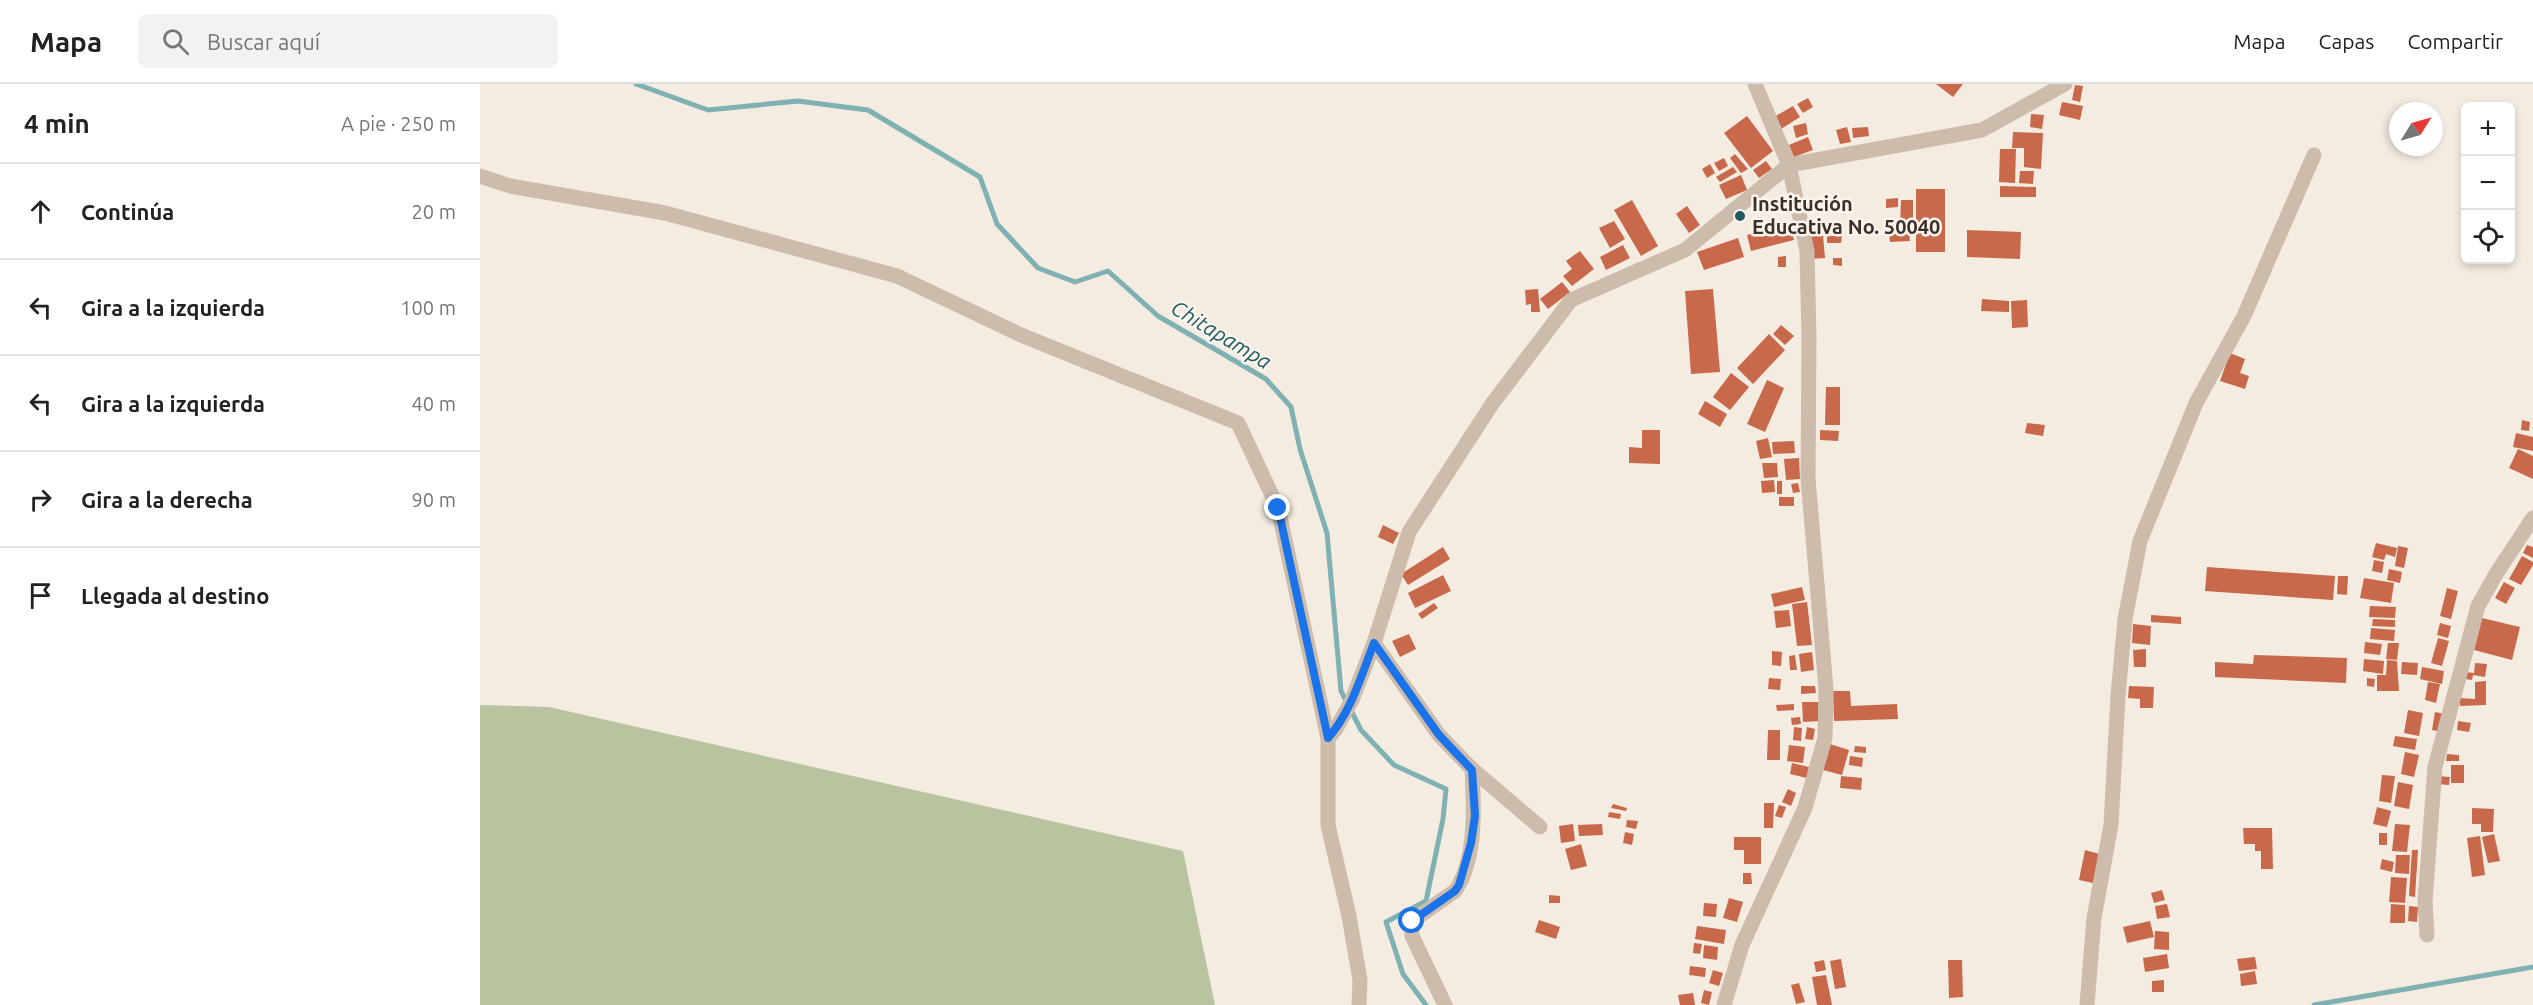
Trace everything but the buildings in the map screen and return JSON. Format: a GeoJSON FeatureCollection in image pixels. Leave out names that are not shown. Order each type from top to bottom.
{"type":"FeatureCollection","features":[{"type":"Feature","properties":{"kind":"street"},"geometry":{"type":"LineString","coordinates":[[1724,1005],[1742,945],[1805,808],[1826,738],[1826,688],[1808,479],[1807,251],[1789,165],[1755,84]]}},
{"type":"Feature","properties":{"kind":"street"},"geometry":{"type":"LineString","coordinates":[[1332,734],[1352,700],[1374,643],[1408,532],[1492,404],[1571,300],[1685,250],[1789,165],[1982,130],[2065,84]]}},
{"type":"Feature","properties":{"kind":"street"},"geometry":{"type":"LineString","coordinates":[[2087,1005],[2094,918],[2111,825],[2125,619],[2140,541],[2196,403],[2244,316],[2314,155]]}},
{"type":"Feature","properties":{"kind":"street"},"geometry":{"type":"LineString","coordinates":[[480,176],[510,186],[665,213],[897,276],[1021,335],[1238,423],[1278,508],[1332,734],[1329,825],[1360,980],[1359,1005]]}},
{"type":"Feature","properties":{"kind":"street"},"geometry":{"type":"LineString","coordinates":[[2427,935],[2425,891],[2435,767],[2478,606],[2533,518]]}},
{"type":"Feature","properties":{"kind":"street"},"geometry":{"type":"LineString","coordinates":[[1374,643],[1439,735],[1472,770],[1540,827]]}},
{"type":"Feature","properties":{"kind":"street"},"geometry":{"type":"LineString","coordinates":[[1445,1005],[1412,936],[1411,927],[1412,921],[1455,891],[1459,885],[1471,843],[1475,816],[1472,770]]}},
{"type":"Feature","properties":{"kind":"green space"},"geometry":{"type":"Polygon","coordinates":[[[480,705],[549,707],[1183,851],[1215,1005],[480,1005],[480,705]]]}},
{"type":"Feature","properties":{"kind":"waterway","name":"Chitapampa"},"geometry":{"type":"LineString","coordinates":[[636,84],[708,110],[798,101],[868,110],[980,177],[997,224],[1038,268],[1075,282],[1108,271],[1158,316],[1266,379],[1291,407],[1300,449],[1327,533],[1341,691],[1361,730],[1394,765],[1446,789],[1443,819],[1426,901],[1386,922],[1403,974],[1426,1005]]}},
{"type":"Feature","properties":{"kind":"waterway"},"geometry":{"type":"LineString","coordinates":[[2314,1005],[2533,967]]}},
{"type":"Feature","properties":{"kind":"place","name":"Institución Educativa No. 50040"},"geometry":{"type":"Point","coordinates":[1740,216]}},
{"type":"Feature","properties":{"kind":"route"},"geometry":{"type":"LineString","coordinates":[[1278,508],[1328,738],[1336,729],[1352,700],[1374,643],[1439,735],[1472,770],[1475,816],[1471,843],[1459,885],[1455,891],[1412,921]]}}]}
